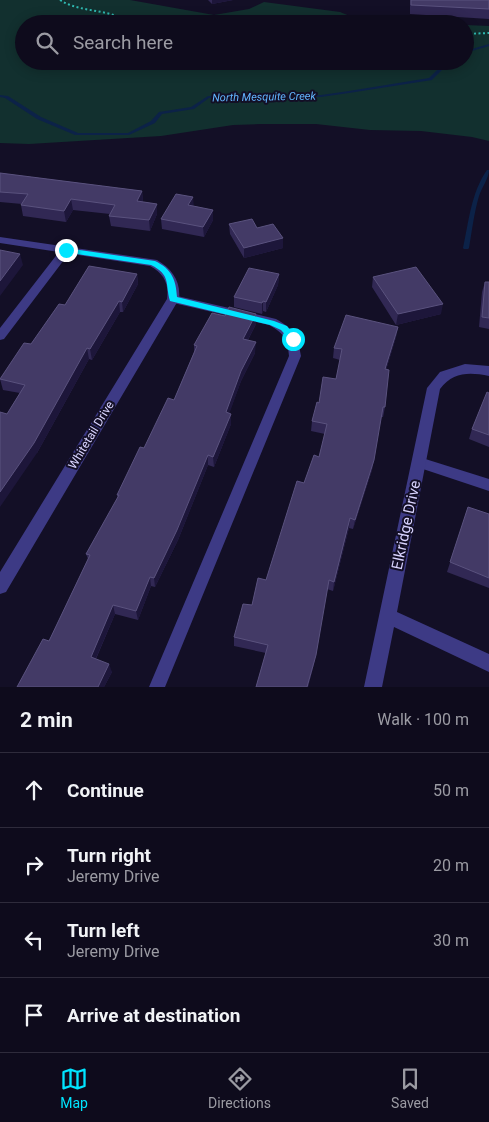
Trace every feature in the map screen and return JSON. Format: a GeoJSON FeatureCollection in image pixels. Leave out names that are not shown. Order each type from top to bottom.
{"type":"FeatureCollection","features":[{"type":"Feature","properties":{"kind":"street"},"geometry":{"type":"LineString","coordinates":[[0,240],[152,263],[163,268],[172,281],[173,299]]}},
{"type":"Feature","properties":{"kind":"street","name":"Whitetail Drive"},"geometry":{"type":"LineString","coordinates":[[0,587],[173,299]]}},
{"type":"Feature","properties":{"kind":"street","name":"Elkridge Drive"},"geometry":{"type":"LineString","coordinates":[[373,687],[434,388],[439,380],[452,371],[463,368],[489,371]]}},
{"type":"Feature","properties":{"kind":"street"},"geometry":{"type":"LineString","coordinates":[[387,616],[489,663]]}},
{"type":"Feature","properties":{"kind":"lane"},"geometry":{"type":"LineString","coordinates":[[0,336],[66,250]]}},
{"type":"Feature","properties":{"kind":"lane"},"geometry":{"type":"LineString","coordinates":[[157,687],[295,356],[293,339],[284,328],[272,322],[173,299]]}},
{"type":"Feature","properties":{"kind":"lane"},"geometry":{"type":"LineString","coordinates":[[419,462],[489,485]]}},
{"type":"Feature","properties":{"kind":"path"},"geometry":{"type":"LineString","coordinates":[[60,0],[70,5],[118,15]]}},
{"type":"Feature","properties":{"kind":"path"},"geometry":{"type":"LineString","coordinates":[[474,34],[489,33]]}},
{"type":"Feature","properties":{"kind":"green space"},"geometry":{"type":"Polygon","coordinates":[[[0,0],[130,0],[214,15],[15,15],[15,70],[474,70],[474,25],[489,26],[489,141],[421,131],[370,130],[316,124],[260,124],[233,125],[161,136],[29,144],[0,143],[0,0]]]}},
{"type":"Feature","properties":{"kind":"green space"},"geometry":{"type":"Polygon","coordinates":[[[264,2],[340,12],[347,15],[214,15],[249,9],[264,2]]]}},
{"type":"Feature","properties":{"kind":"building"},"geometry":{"type":"Polygon","coordinates":[[[411,0],[489,0],[489,9],[411,5],[411,0]]]}},
{"type":"Feature","properties":{"kind":"building"},"geometry":{"type":"Polygon","coordinates":[[[0,173],[142,191],[137,201],[157,204],[149,220],[109,216],[115,205],[71,199],[64,211],[21,205],[28,194],[0,192],[0,173]]]}},
{"type":"Feature","properties":{"kind":"building"},"geometry":{"type":"Polygon","coordinates":[[[176,194],[193,197],[188,205],[213,210],[203,227],[161,219],[176,194]]]}},
{"type":"Feature","properties":{"kind":"building"},"geometry":{"type":"Polygon","coordinates":[[[252,219],[257,228],[273,224],[283,238],[244,248],[229,224],[252,219]]]}},
{"type":"Feature","properties":{"kind":"building"},"geometry":{"type":"Polygon","coordinates":[[[0,250],[20,254],[0,281],[0,250]]]}},
{"type":"Feature","properties":{"kind":"building"},"geometry":{"type":"Polygon","coordinates":[[[89,266],[137,274],[122,302],[119,301],[90,349],[87,348],[34,443],[0,492],[0,412],[7,414],[25,385],[0,379],[24,343],[31,344],[59,304],[65,305],[89,266]]]}},
{"type":"Feature","properties":{"kind":"building"},"geometry":{"type":"Polygon","coordinates":[[[416,267],[443,304],[398,314],[373,277],[416,267]]]}},
{"type":"Feature","properties":{"kind":"building"},"geometry":{"type":"Polygon","coordinates":[[[249,268],[279,274],[266,302],[263,301],[262,303],[234,297],[249,268]]]}},
{"type":"Feature","properties":{"kind":"building"},"geometry":{"type":"Polygon","coordinates":[[[485,282],[489,282],[489,318],[482,317],[485,282]]]}},
{"type":"Feature","properties":{"kind":"building"},"geometry":{"type":"Polygon","coordinates":[[[229,307],[256,314],[243,339],[256,342],[241,371],[226,412],[231,414],[213,457],[208,455],[177,530],[154,578],[150,577],[136,611],[113,605],[91,657],[109,664],[98,687],[17,687],[43,639],[49,641],[90,555],[86,554],[119,495],[117,495],[140,447],[144,448],[168,398],[174,400],[197,346],[194,345],[212,313],[225,316],[229,307]]]}},
{"type":"Feature","properties":{"kind":"building"},"geometry":{"type":"Polygon","coordinates":[[[346,315],[398,327],[385,369],[389,370],[385,407],[383,407],[374,460],[355,520],[350,518],[334,582],[329,580],[316,655],[307,687],[256,687],[268,645],[234,637],[243,604],[252,605],[258,578],[266,580],[297,481],[304,483],[314,455],[319,457],[327,424],[312,421],[317,402],[319,403],[323,377],[336,379],[342,349],[334,348],[346,315]]]}},
{"type":"Feature","properties":{"kind":"building"},"geometry":{"type":"Polygon","coordinates":[[[487,392],[489,393],[489,435],[472,429],[487,392]]]}},
{"type":"Feature","properties":{"kind":"building"},"geometry":{"type":"Polygon","coordinates":[[[468,507],[489,514],[489,578],[450,562],[468,507]]]}},
{"type":"Feature","properties":{"kind":"waterway","name":"North Mesquite Creek"},"geometry":{"type":"LineString","coordinates":[[474,49],[489,45]]}},
{"type":"Feature","properties":{"kind":"waterway","name":"North Mesquite Creek"},"geometry":{"type":"LineString","coordinates":[[0,96],[6,97],[39,118],[77,134],[129,134],[153,122],[161,113],[192,108],[208,97],[321,96],[430,79],[440,70]]}},
{"type":"Feature","properties":{"kind":"waterway"},"geometry":{"type":"LineString","coordinates":[[466,248],[476,197],[489,171]]}},
{"type":"Feature","properties":{"kind":"route"},"geometry":{"type":"LineString","coordinates":[[66,250],[152,263],[163,268],[172,281],[173,299],[272,322],[284,328],[293,339]]}}]}
